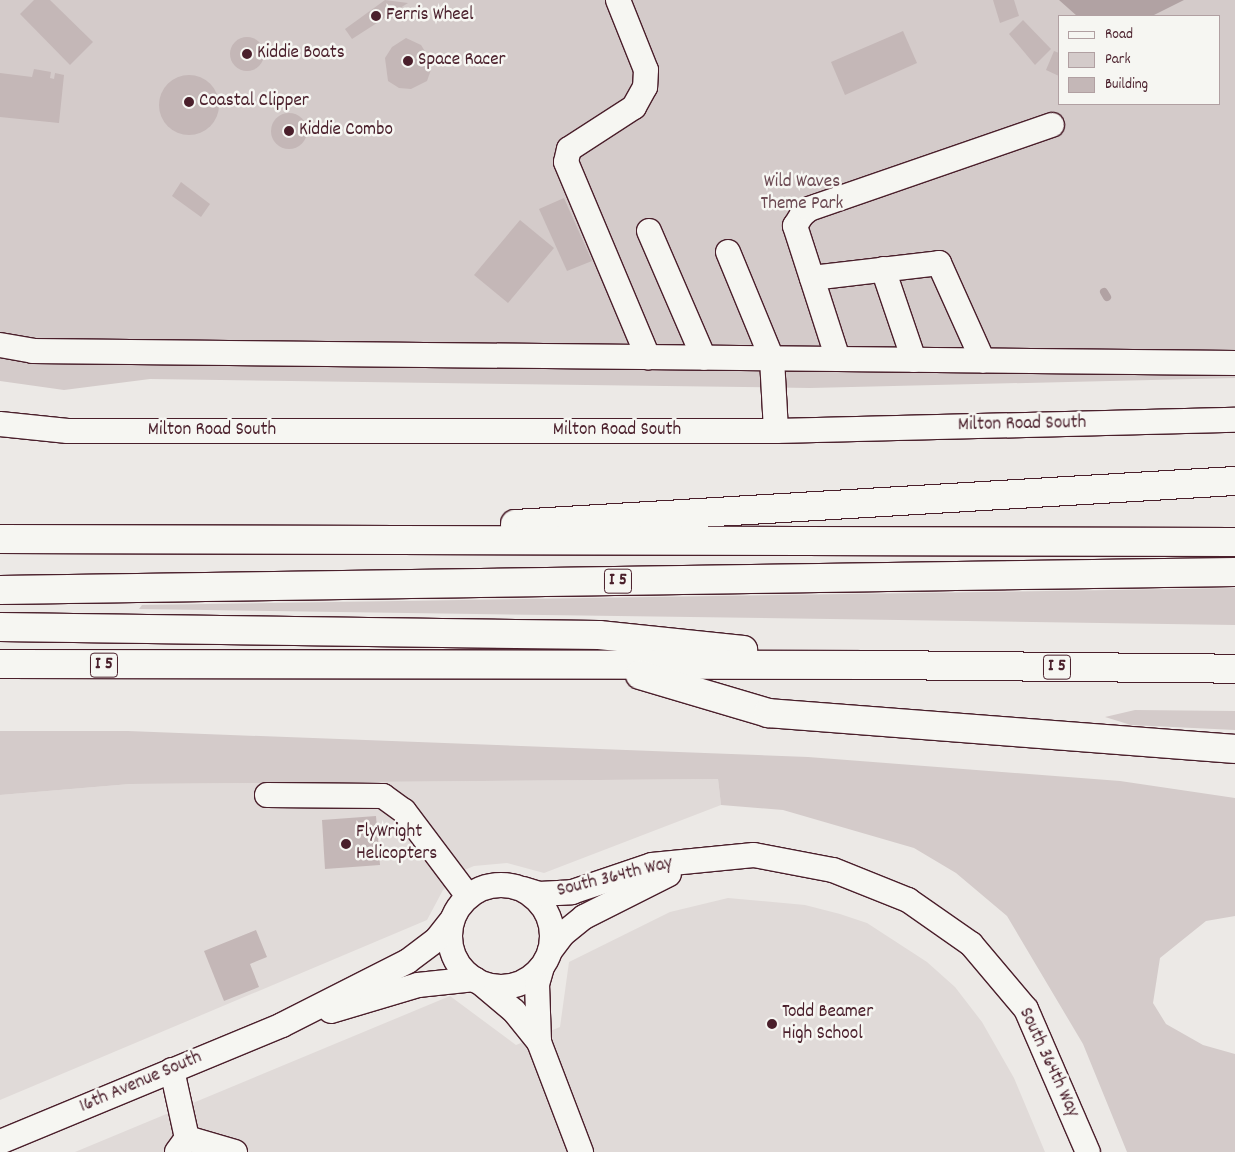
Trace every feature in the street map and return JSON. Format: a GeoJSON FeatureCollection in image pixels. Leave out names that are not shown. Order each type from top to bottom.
{"type":"FeatureCollection","features":[{"type":"Feature","properties":{"kind":"highway"},"geometry":{"type":"LineString","coordinates":[[245,540],[1235,480]]}},
{"type":"Feature","properties":{"kind":"highway","name":"I 5"},"geometry":{"type":"LineString","coordinates":[[0,539],[1235,542]]}},
{"type":"Feature","properties":{"kind":"highway","name":"I 5"},"geometry":{"type":"LineString","coordinates":[[0,590],[1235,572]]}},
{"type":"Feature","properties":{"kind":"highway","name":"I 5"},"geometry":{"type":"LineString","coordinates":[[0,627],[599,635],[879,665]]}},
{"type":"Feature","properties":{"kind":"highway","name":"I 5"},"geometry":{"type":"LineString","coordinates":[[0,664],[879,665],[1235,670]]}},
{"type":"Feature","properties":{"kind":"highway"},"geometry":{"type":"LineString","coordinates":[[612,666],[768,713],[1235,749]]}},
{"type":"Feature","properties":{"kind":"street"},"geometry":{"type":"LineString","coordinates":[[618,0],[646,70],[645,87],[634,107],[569,149],[566,162],[648,357]]}},
{"type":"Feature","properties":{"kind":"street"},"geometry":{"type":"LineString","coordinates":[[838,359],[795,226],[809,209],[1052,125]]}},
{"type":"Feature","properties":{"kind":"street"},"geometry":{"type":"LineString","coordinates":[[649,230],[704,358]]}},
{"type":"Feature","properties":{"kind":"street"},"geometry":{"type":"LineString","coordinates":[[728,252],[772,358],[776,431]]}},
{"type":"Feature","properties":{"kind":"street"},"geometry":{"type":"LineString","coordinates":[[812,278],[938,262],[983,361]]}},
{"type":"Feature","properties":{"kind":"street"},"geometry":{"type":"LineString","coordinates":[[883,269],[914,360]]}},
{"type":"Feature","properties":{"kind":"street"},"geometry":{"type":"LineString","coordinates":[[0,345],[33,351],[1235,363]]}},
{"type":"Feature","properties":{"kind":"street","name":"Milton Road South"},"geometry":{"type":"LineString","coordinates":[[0,424],[68,431],[776,431],[1235,420]]}},
{"type":"Feature","properties":{"kind":"street"},"geometry":{"type":"LineString","coordinates":[[267,795],[383,796],[404,811],[468,896]]}},
{"type":"Feature","properties":{"kind":"street","name":"South 364th Way"},"geometry":{"type":"LineString","coordinates":[[522,888],[539,894],[572,892],[652,865],[708,858],[754,855],[841,873],[908,900],[971,944],[1026,1009],[1088,1152]]}},
{"type":"Feature","properties":{"kind":"street","name":"South 364th Way"},"geometry":{"type":"LineString","coordinates":[[546,959],[570,928],[603,905],[708,858]]}},
{"type":"Feature","properties":{"kind":"street"},"geometry":{"type":"LineString","coordinates":[[539,1042],[537,984],[546,959],[552,933],[548,915],[538,899],[522,888],[494,884],[468,896],[452,920],[452,951],[458,965],[514,1011],[539,1042],[581,1152]]}},
{"type":"Feature","properties":{"kind":"street","name":"16th Avenue South"},"geometry":{"type":"LineString","coordinates":[[0,1142],[282,1025],[408,961],[438,939],[452,920]]}},
{"type":"Feature","properties":{"kind":"street"},"geometry":{"type":"LineString","coordinates":[[479,982],[498,987],[515,985],[546,959]]}},
{"type":"Feature","properties":{"kind":"street","name":"16th Avenue South"},"geometry":{"type":"LineString","coordinates":[[282,1025],[418,985],[479,982]]}},
{"type":"Feature","properties":{"kind":"street"},"geometry":{"type":"LineString","coordinates":[[172,1070],[182,1145],[235,1152]]}},
{"type":"Feature","properties":{"kind":"shaded area"},"geometry":{"type":"Polygon","coordinates":[[[1059,0],[1184,0],[1154,15],[1076,15],[1059,0]]]}},
{"type":"Feature","properties":{"kind":"shaded area"},"geometry":{"type":"Polygon","coordinates":[[[718,779],[721,805],[544,873],[507,863],[474,866],[462,871],[443,890],[427,920],[0,1100],[0,795],[130,784],[718,779]]]}},
{"type":"Feature","properties":{"kind":"shaded area","name":"Todd Beamer High School"},"geometry":{"type":"Polygon","coordinates":[[[728,898],[805,905],[840,914],[867,923],[927,962],[955,987],[982,1022],[1014,1078],[1045,1152],[75,1152],[450,996],[516,1045],[560,1027],[569,962],[670,912],[728,898]]]}},
{"type":"Feature","properties":{"kind":"green space","name":"Wild Waves Theme Park"},"geometry":{"type":"Polygon","coordinates":[[[0,0],[1235,0],[1235,378],[810,388],[150,379],[64,390],[0,381],[0,0]]]}},
{"type":"Feature","properties":{"kind":"green space"},"geometry":{"type":"Polygon","coordinates":[[[1235,588],[1235,625],[139,609],[142,605],[1235,588]]]}},
{"type":"Feature","properties":{"kind":"green space"},"geometry":{"type":"Polygon","coordinates":[[[1135,710],[1235,711],[1235,730],[1131,725],[1105,717],[1135,710]]]}},
{"type":"Feature","properties":{"kind":"green space"},"geometry":{"type":"Polygon","coordinates":[[[0,731],[128,731],[808,757],[1120,781],[1235,798],[1235,916],[1206,921],[1160,958],[1153,1003],[1166,1024],[1203,1045],[1235,1054],[1235,1152],[1127,1152],[1083,1044],[1007,916],[956,873],[914,848],[783,810],[721,805],[718,779],[130,784],[0,795],[0,731]]]}},
{"type":"Feature","properties":{"kind":"building"},"geometry":{"type":"Polygon","coordinates":[[[34,0],[50,0],[93,42],[70,65],[20,14],[34,0]]]}},
{"type":"Feature","properties":{"kind":"building","name":"Ferris Wheel"},"geometry":{"type":"Polygon","coordinates":[[[385,0],[408,3],[352,39],[345,29],[385,0]]]}},
{"type":"Feature","properties":{"kind":"building"},"geometry":{"type":"Polygon","coordinates":[[[993,0],[1014,0],[1019,16],[1000,23],[993,0]]]}},
{"type":"Feature","properties":{"kind":"building"},"geometry":{"type":"Polygon","coordinates":[[[1023,20],[1051,49],[1035,65],[1009,34],[1023,20]]]}},
{"type":"Feature","properties":{"kind":"building"},"geometry":{"type":"Polygon","coordinates":[[[903,31],[917,63],[845,95],[831,62],[903,31]]]}},
{"type":"Feature","properties":{"kind":"building","name":"Kiddie Boats"},"geometry":{"type":"Polygon","coordinates":[[[247,37],[254,38],[259,42],[263,47],[263,61],[259,66],[254,70],[247,71],[240,70],[235,66],[231,61],[230,54],[231,47],[235,42],[240,38],[247,37]]]}},
{"type":"Feature","properties":{"kind":"building","name":"Space Racer"},"geometry":{"type":"Polygon","coordinates":[[[406,38],[421,45],[433,64],[427,81],[411,89],[399,88],[388,81],[385,58],[392,47],[406,38]]]}},
{"type":"Feature","properties":{"kind":"building"},"geometry":{"type":"Polygon","coordinates":[[[1054,51],[1058,53],[1058,76],[1046,70],[1054,51]]]}},
{"type":"Feature","properties":{"kind":"building"},"geometry":{"type":"Polygon","coordinates":[[[34,69],[51,72],[50,78],[54,79],[55,73],[64,75],[59,123],[0,117],[0,73],[32,77],[34,69]]]}},
{"type":"Feature","properties":{"kind":"building","name":"Coastal Clipper"},"geometry":{"type":"Polygon","coordinates":[[[189,75],[206,80],[214,88],[219,105],[214,122],[206,130],[189,135],[172,130],[164,122],[159,105],[164,88],[172,80],[189,75]]]}},
{"type":"Feature","properties":{"kind":"building","name":"Kiddie Combo"},"geometry":{"type":"Polygon","coordinates":[[[289,113],[301,119],[307,131],[301,143],[289,149],[277,143],[271,131],[277,119],[289,113]]]}},
{"type":"Feature","properties":{"kind":"building"},"geometry":{"type":"Polygon","coordinates":[[[181,182],[210,204],[201,217],[172,196],[181,182]]]}},
{"type":"Feature","properties":{"kind":"building"},"geometry":{"type":"Polygon","coordinates":[[[564,198],[592,261],[567,271],[539,209],[564,198]]]}},
{"type":"Feature","properties":{"kind":"building"},"geometry":{"type":"Polygon","coordinates":[[[520,220],[554,248],[508,303],[474,275],[520,220]]]}},
{"type":"Feature","properties":{"kind":"building"},"geometry":{"type":"Polygon","coordinates":[[[376,816],[380,865],[325,869],[322,820],[376,816]]]}},
{"type":"Feature","properties":{"kind":"building"},"geometry":{"type":"Polygon","coordinates":[[[256,930],[267,957],[250,964],[259,987],[224,1001],[204,951],[256,930]]]}},
{"type":"Feature","properties":{"kind":"waterway"},"geometry":{"type":"LineString","coordinates":[[1104,292],[1107,297]]}},
{"type":"Feature","properties":{"kind":"place","name":"Ferris Wheel"},"geometry":{"type":"Point","coordinates":[376,16]}},
{"type":"Feature","properties":{"kind":"place","name":"Kiddie Boats"},"geometry":{"type":"Point","coordinates":[247,54]}},
{"type":"Feature","properties":{"kind":"place","name":"Space Racer"},"geometry":{"type":"Point","coordinates":[408,61]}},
{"type":"Feature","properties":{"kind":"place","name":"Coastal Clipper"},"geometry":{"type":"Point","coordinates":[189,102]}},
{"type":"Feature","properties":{"kind":"place","name":"Kiddie Combo"},"geometry":{"type":"Point","coordinates":[289,131]}},
{"type":"Feature","properties":{"kind":"place","name":"FlyWright Helicopters"},"geometry":{"type":"Point","coordinates":[346,844]}},
{"type":"Feature","properties":{"kind":"place","name":"Todd Beamer High School"},"geometry":{"type":"Point","coordinates":[772,1024]}}]}
